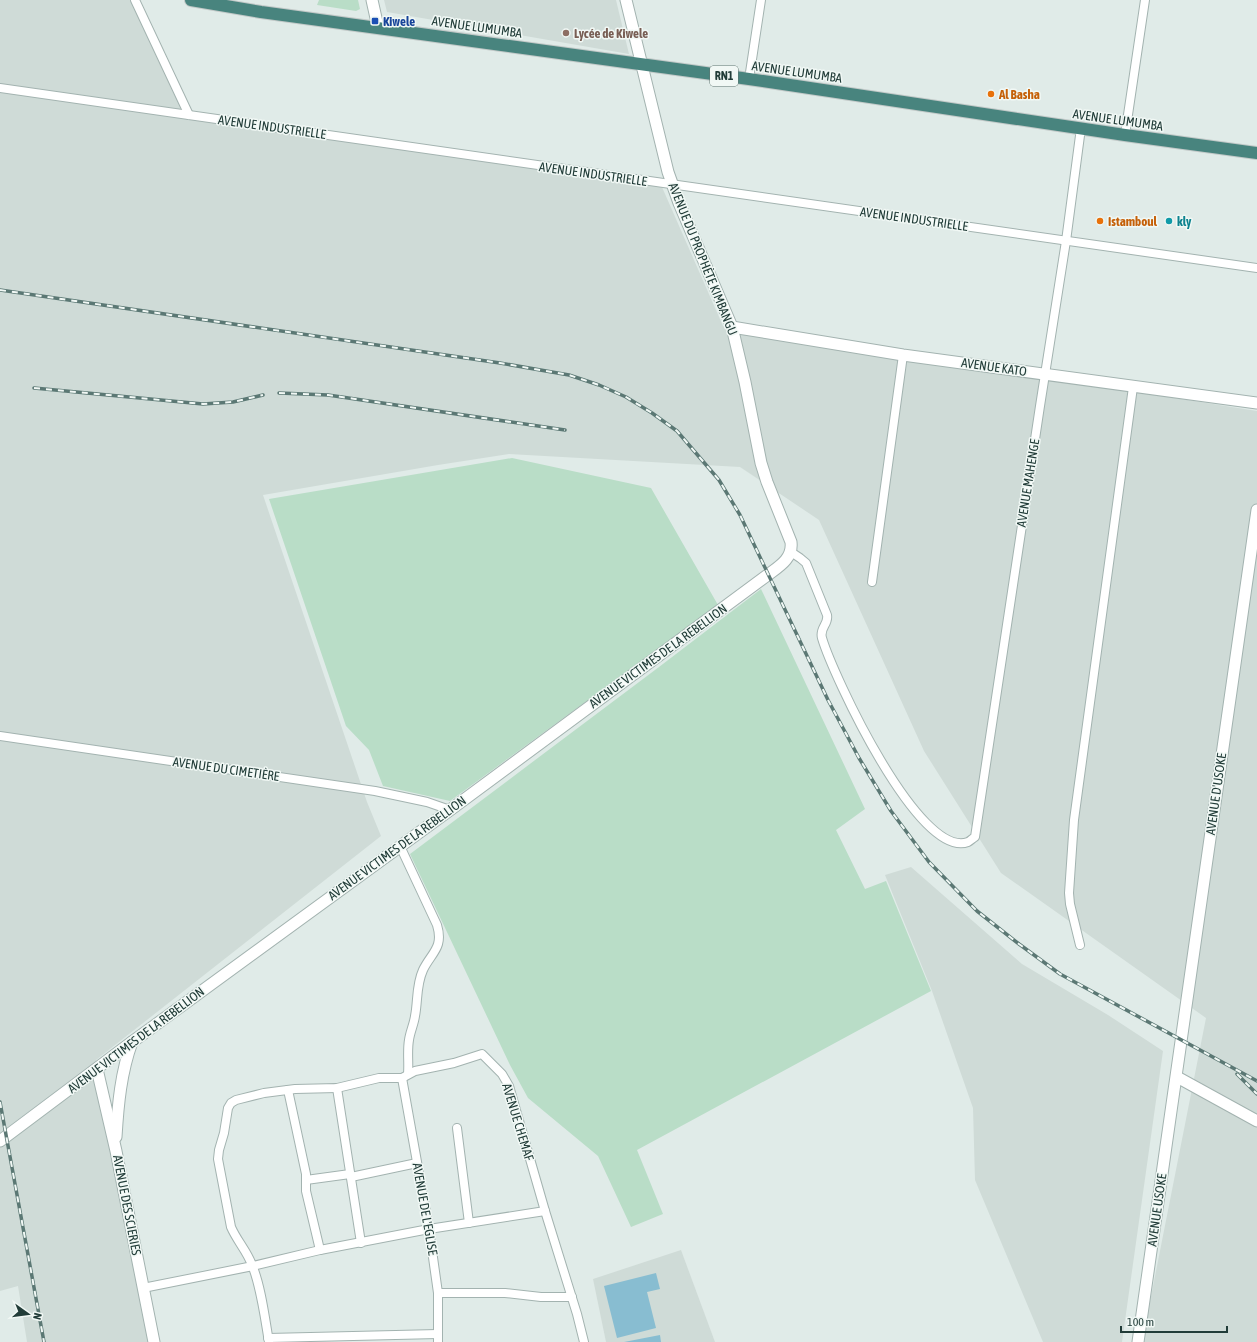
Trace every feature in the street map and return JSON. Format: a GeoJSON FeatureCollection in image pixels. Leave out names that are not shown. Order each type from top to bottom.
{"type":"FeatureCollection","features":[{"type":"Feature","properties":{"kind":"highway","name":"AVENUE LUMUMBA"},"geometry":{"type":"LineString","coordinates":[[191,0],[261,12],[748,79],[1124,135],[1257,153]]}},
{"type":"Feature","properties":{"kind":"street"},"geometry":{"type":"LineString","coordinates":[[134,0],[189,115]]}},
{"type":"Feature","properties":{"kind":"street"},"geometry":{"type":"LineString","coordinates":[[372,0],[378,27]]}},
{"type":"Feature","properties":{"kind":"street","name":"AVENUE DU PROPHÈTE KIMBANGU"},"geometry":{"type":"LineString","coordinates":[[626,0],[672,185],[732,327],[745,382],[761,463],[789,537],[791,552]]}},
{"type":"Feature","properties":{"kind":"street"},"geometry":{"type":"LineString","coordinates":[[748,79],[761,0]]}},
{"type":"Feature","properties":{"kind":"street"},"geometry":{"type":"LineString","coordinates":[[1124,135],[1145,0]]}},
{"type":"Feature","properties":{"kind":"street","name":"AVENUE INDUSTRIELLE"},"geometry":{"type":"LineString","coordinates":[[0,88],[1257,268]]}},
{"type":"Feature","properties":{"kind":"street","name":"AVENUE MAHENGE"},"geometry":{"type":"LineString","coordinates":[[791,552],[806,563],[827,615],[827,622],[821,632],[821,637],[828,656],[852,709],[898,790],[927,825],[947,839],[957,843],[968,842],[975,837],[1066,241],[1081,128]]}},
{"type":"Feature","properties":{"kind":"street","name":"AVENUE KATO"},"geometry":{"type":"LineString","coordinates":[[732,327],[903,355],[1257,403]]}},
{"type":"Feature","properties":{"kind":"street"},"geometry":{"type":"LineString","coordinates":[[872,582],[903,355]]}},
{"type":"Feature","properties":{"kind":"street"},"geometry":{"type":"LineString","coordinates":[[1080,945],[1070,904],[1069,893],[1072,836],[1133,387]]}},
{"type":"Feature","properties":{"kind":"street","name":"AVENUE D'USOKE"},"geometry":{"type":"LineString","coordinates":[[1177,1077],[1257,510]]}},
{"type":"Feature","properties":{"kind":"street","name":"AVENUE VICTIMES DE LA REBELLION"},"geometry":{"type":"LineString","coordinates":[[0,1141],[132,1042],[450,810],[769,574],[786,561],[791,552]]}},
{"type":"Feature","properties":{"kind":"street","name":"AVENUE DU CIMETIÈRE"},"geometry":{"type":"LineString","coordinates":[[0,736],[375,790],[427,802],[450,810]]}},
{"type":"Feature","properties":{"kind":"street","name":"AVENUE DE L'EGLISE"},"geometry":{"type":"LineString","coordinates":[[400,846],[440,933],[436,952],[424,969],[417,990],[415,1017],[408,1046],[405,1076],[417,1163],[429,1229],[438,1293],[438,1338]]}},
{"type":"Feature","properties":{"kind":"street"},"geometry":{"type":"LineString","coordinates":[[116,1151],[118,1113],[123,1072],[132,1042]]}},
{"type":"Feature","properties":{"kind":"street","name":"AVENUE CHEMAF"},"geometry":{"type":"LineString","coordinates":[[253,1266],[231,1227],[218,1159],[228,1108],[232,1103],[236,1100],[264,1093],[288,1090],[337,1088],[379,1078],[405,1076],[416,1071],[454,1064],[482,1054],[502,1074],[509,1086],[584,1342]]}},
{"type":"Feature","properties":{"kind":"street","name":"AVENUE DES SCIERIES"},"geometry":{"type":"LineString","coordinates":[[97,1069],[116,1151],[154,1342]]}},
{"type":"Feature","properties":{"kind":"street"},"geometry":{"type":"LineString","coordinates":[[1177,1077],[1257,1121]]}},
{"type":"Feature","properties":{"kind":"street","name":"AVENUE USOKE"},"geometry":{"type":"LineString","coordinates":[[1138,1342],[1177,1077]]}},
{"type":"Feature","properties":{"kind":"street"},"geometry":{"type":"LineString","coordinates":[[337,1088],[361,1242]]}},
{"type":"Feature","properties":{"kind":"street"},"geometry":{"type":"LineString","coordinates":[[288,1090],[304,1162],[306,1191],[320,1250]]}},
{"type":"Feature","properties":{"kind":"street"},"geometry":{"type":"LineString","coordinates":[[457,1128],[469,1223]]}},
{"type":"Feature","properties":{"kind":"street"},"geometry":{"type":"LineString","coordinates":[[306,1180],[350,1176],[417,1163]]}},
{"type":"Feature","properties":{"kind":"street"},"geometry":{"type":"LineString","coordinates":[[143,1288],[361,1242],[429,1229],[545,1211]]}},
{"type":"Feature","properties":{"kind":"street"},"geometry":{"type":"LineString","coordinates":[[253,1266],[268,1340],[438,1338]]}},
{"type":"Feature","properties":{"kind":"street"},"geometry":{"type":"LineString","coordinates":[[438,1293],[505,1293],[541,1297],[572,1297]]}},
{"type":"Feature","properties":{"kind":"shaded area"},"geometry":{"type":"Polygon","coordinates":[[[0,0],[131,0],[189,114],[658,178],[723,326],[1257,411],[1257,1342],[1142,1342],[1206,1018],[1001,873],[924,751],[819,520],[740,467],[509,454],[263,495],[367,802],[381,836],[96,1060],[149,1342],[27,1342],[18,1286],[0,1291],[0,0]]]}},
{"type":"Feature","properties":{"kind":"shaded area","name":"Lycée de Kiwele"},"geometry":{"type":"Polygon","coordinates":[[[384,0],[616,0],[629,54],[387,12],[384,0]]]}},
{"type":"Feature","properties":{"kind":"shaded area"},"geometry":{"type":"Polygon","coordinates":[[[911,867],[1022,964],[1108,1015],[1163,1051],[1122,1342],[1043,1342],[975,1180],[973,1108],[932,991],[885,875],[911,867]]]}},
{"type":"Feature","properties":{"kind":"shaded area"},"geometry":{"type":"Polygon","coordinates":[[[681,1250],[715,1342],[606,1342],[593,1279],[681,1250]]]}},
{"type":"Feature","properties":{"kind":"green space"},"geometry":{"type":"Polygon","coordinates":[[[319,0],[358,0],[360,9],[356,11],[317,5],[319,0]]]}},
{"type":"Feature","properties":{"kind":"green space"},"geometry":{"type":"Polygon","coordinates":[[[512,458],[651,488],[718,605],[450,801],[383,786],[369,750],[346,726],[269,499],[512,458]]]}},
{"type":"Feature","properties":{"kind":"green space"},"geometry":{"type":"Polygon","coordinates":[[[761,589],[865,809],[836,830],[865,889],[886,881],[931,991],[637,1150],[663,1214],[631,1227],[598,1156],[528,1098],[510,1065],[410,854],[761,589]]]}},
{"type":"Feature","properties":{"kind":"water"},"geometry":{"type":"Polygon","coordinates":[[[656,1273],[660,1289],[647,1292],[656,1328],[617,1338],[604,1286],[656,1273]]]}},
{"type":"Feature","properties":{"kind":"water"},"geometry":{"type":"Polygon","coordinates":[[[660,1335],[661,1342],[624,1342],[660,1335]]]}},
{"type":"Feature","properties":{"kind":"railway"},"geometry":{"type":"LineString","coordinates":[[0,290],[500,363],[569,375],[599,385],[626,397],[652,413],[677,431],[719,480],[740,515],[828,700],[859,758],[891,811],[929,862],[977,911],[1060,974],[1257,1081]]}},
{"type":"Feature","properties":{"kind":"railway"},"geometry":{"type":"LineString","coordinates":[[34,388],[203,404],[233,402],[263,395]]}},
{"type":"Feature","properties":{"kind":"railway"},"geometry":{"type":"LineString","coordinates":[[279,393],[328,395],[565,430]]}},
{"type":"Feature","properties":{"kind":"railway"},"geometry":{"type":"LineString","coordinates":[[1237,1074],[1257,1094]]}},
{"type":"Feature","properties":{"kind":"railway"},"geometry":{"type":"LineString","coordinates":[[0,1102],[44,1342]]}},
{"type":"Feature","properties":{"kind":"place","name":"Kiwele"},"geometry":{"type":"Point","coordinates":[375,21]}},
{"type":"Feature","properties":{"kind":"place","name":"Lycée de Kiwele"},"geometry":{"type":"Point","coordinates":[566,33]}},
{"type":"Feature","properties":{"kind":"place","name":"Al Basha"},"geometry":{"type":"Point","coordinates":[991,94]}},
{"type":"Feature","properties":{"kind":"place","name":"Istamboul"},"geometry":{"type":"Point","coordinates":[1100,221]}},
{"type":"Feature","properties":{"kind":"place","name":"kly"},"geometry":{"type":"Point","coordinates":[1169,221]}}]}
